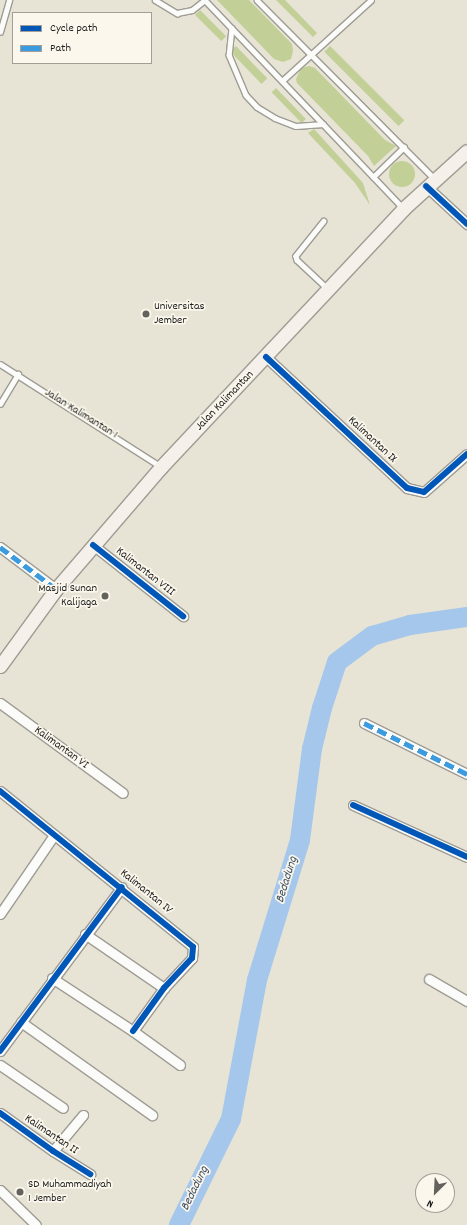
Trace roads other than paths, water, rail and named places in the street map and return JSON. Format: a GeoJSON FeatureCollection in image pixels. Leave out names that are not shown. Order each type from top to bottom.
{"type":"FeatureCollection","features":[{"type":"Feature","properties":{"kind":"main road","name":"Jalan Kalimantan"},"geometry":{"type":"LineString","coordinates":[[0,666],[56,589],[161,467],[266,357],[403,209],[430,182],[467,151]]}},
{"type":"Feature","properties":{"kind":"street"},"geometry":{"type":"LineString","coordinates":[[430,182],[467,224]]}},
{"type":"Feature","properties":{"kind":"street","name":"Kalimantan IX"},"geometry":{"type":"LineString","coordinates":[[266,357],[407,488],[424,492],[465,459]]}},
{"type":"Feature","properties":{"kind":"street","name":"Kalimantan VIII"},"geometry":{"type":"LineString","coordinates":[[93,545],[183,616]]}},
{"type":"Feature","properties":{"kind":"street"},"geometry":{"type":"LineString","coordinates":[[0,547],[56,589]]}},
{"type":"Feature","properties":{"kind":"street","name":"Kalimantan VI"},"geometry":{"type":"LineString","coordinates":[[0,703],[123,793]]}},
{"type":"Feature","properties":{"kind":"street"},"geometry":{"type":"LineString","coordinates":[[364,723],[467,774]]}},
{"type":"Feature","properties":{"kind":"street","name":"Kalimantan IV"},"geometry":{"type":"LineString","coordinates":[[0,791],[122,887],[193,947],[192,958],[164,988],[133,1030]]}},
{"type":"Feature","properties":{"kind":"street"},"geometry":{"type":"LineString","coordinates":[[353,806],[466,855]]}},
{"type":"Feature","properties":{"kind":"street"},"geometry":{"type":"LineString","coordinates":[[0,914],[54,835]]}},
{"type":"Feature","properties":{"kind":"street"},"geometry":{"type":"LineString","coordinates":[[0,1051],[52,978],[122,887]]}},
{"type":"Feature","properties":{"kind":"street"},"geometry":{"type":"LineString","coordinates":[[85,934],[164,988]]}},
{"type":"Feature","properties":{"kind":"street"},"geometry":{"type":"LineString","coordinates":[[52,978],[133,1030],[180,1065]]}},
{"type":"Feature","properties":{"kind":"street"},"geometry":{"type":"LineString","coordinates":[[429,978],[467,1001]]}},
{"type":"Feature","properties":{"kind":"street"},"geometry":{"type":"LineString","coordinates":[[21,1022],[152,1115]]}},
{"type":"Feature","properties":{"kind":"street"},"geometry":{"type":"LineString","coordinates":[[0,1065],[63,1108]]}},
{"type":"Feature","properties":{"kind":"street","name":"Kalimantan II"},"geometry":{"type":"LineString","coordinates":[[0,1113],[52,1152],[90,1174]]}},
{"type":"Feature","properties":{"kind":"street"},"geometry":{"type":"LineString","coordinates":[[52,1152],[83,1115]]}},
{"type":"Feature","properties":{"kind":"street"},"geometry":{"type":"LineString","coordinates":[[0,1190],[36,1225]]}},
{"type":"Feature","properties":{"kind":"lane"},"geometry":{"type":"LineString","coordinates":[[0,32],[9,0]]}},
{"type":"Feature","properties":{"kind":"lane"},"geometry":{"type":"LineString","coordinates":[[155,0],[177,13],[192,10],[205,0],[403,209]]}},
{"type":"Feature","properties":{"kind":"lane"},"geometry":{"type":"LineString","coordinates":[[257,0],[404,147],[430,182]]}},
{"type":"Feature","properties":{"kind":"lane"},"geometry":{"type":"LineString","coordinates":[[282,81],[371,0]]}},
{"type":"Feature","properties":{"kind":"lane"},"geometry":{"type":"LineString","coordinates":[[232,28],[229,55],[246,95],[257,107],[275,118],[296,126],[323,124]]}},
{"type":"Feature","properties":{"kind":"lane"},"geometry":{"type":"LineString","coordinates":[[373,177],[404,147]]}},
{"type":"Feature","properties":{"kind":"lane"},"geometry":{"type":"LineString","coordinates":[[324,221],[296,256],[297,260],[328,290]]}},
{"type":"Feature","properties":{"kind":"lane","name":"Jalan Kalimantan 1"},"geometry":{"type":"LineString","coordinates":[[0,364],[18,374],[161,467]]}},
{"type":"Feature","properties":{"kind":"lane"},"geometry":{"type":"LineString","coordinates":[[0,404],[18,374]]}},
{"type":"Feature","properties":{"kind":"waterway","name":"Bedadung"},"geometry":{"type":"LineString","coordinates":[[179,1225],[231,1119],[257,980],[300,840],[312,749],[322,708],[337,662],[372,636],[410,625],[467,617]]}},
{"type":"Feature","properties":{"kind":"place","name":"Universitas Jember"},"geometry":{"type":"Point","coordinates":[146,314]}},
{"type":"Feature","properties":{"kind":"place","name":"Masjid Sunan Kalijaga"},"geometry":{"type":"Point","coordinates":[105,596]}},
{"type":"Feature","properties":{"kind":"place","name":"SD Muhammadiyah 1 Jember"},"geometry":{"type":"Point","coordinates":[20,1192]}}]}
